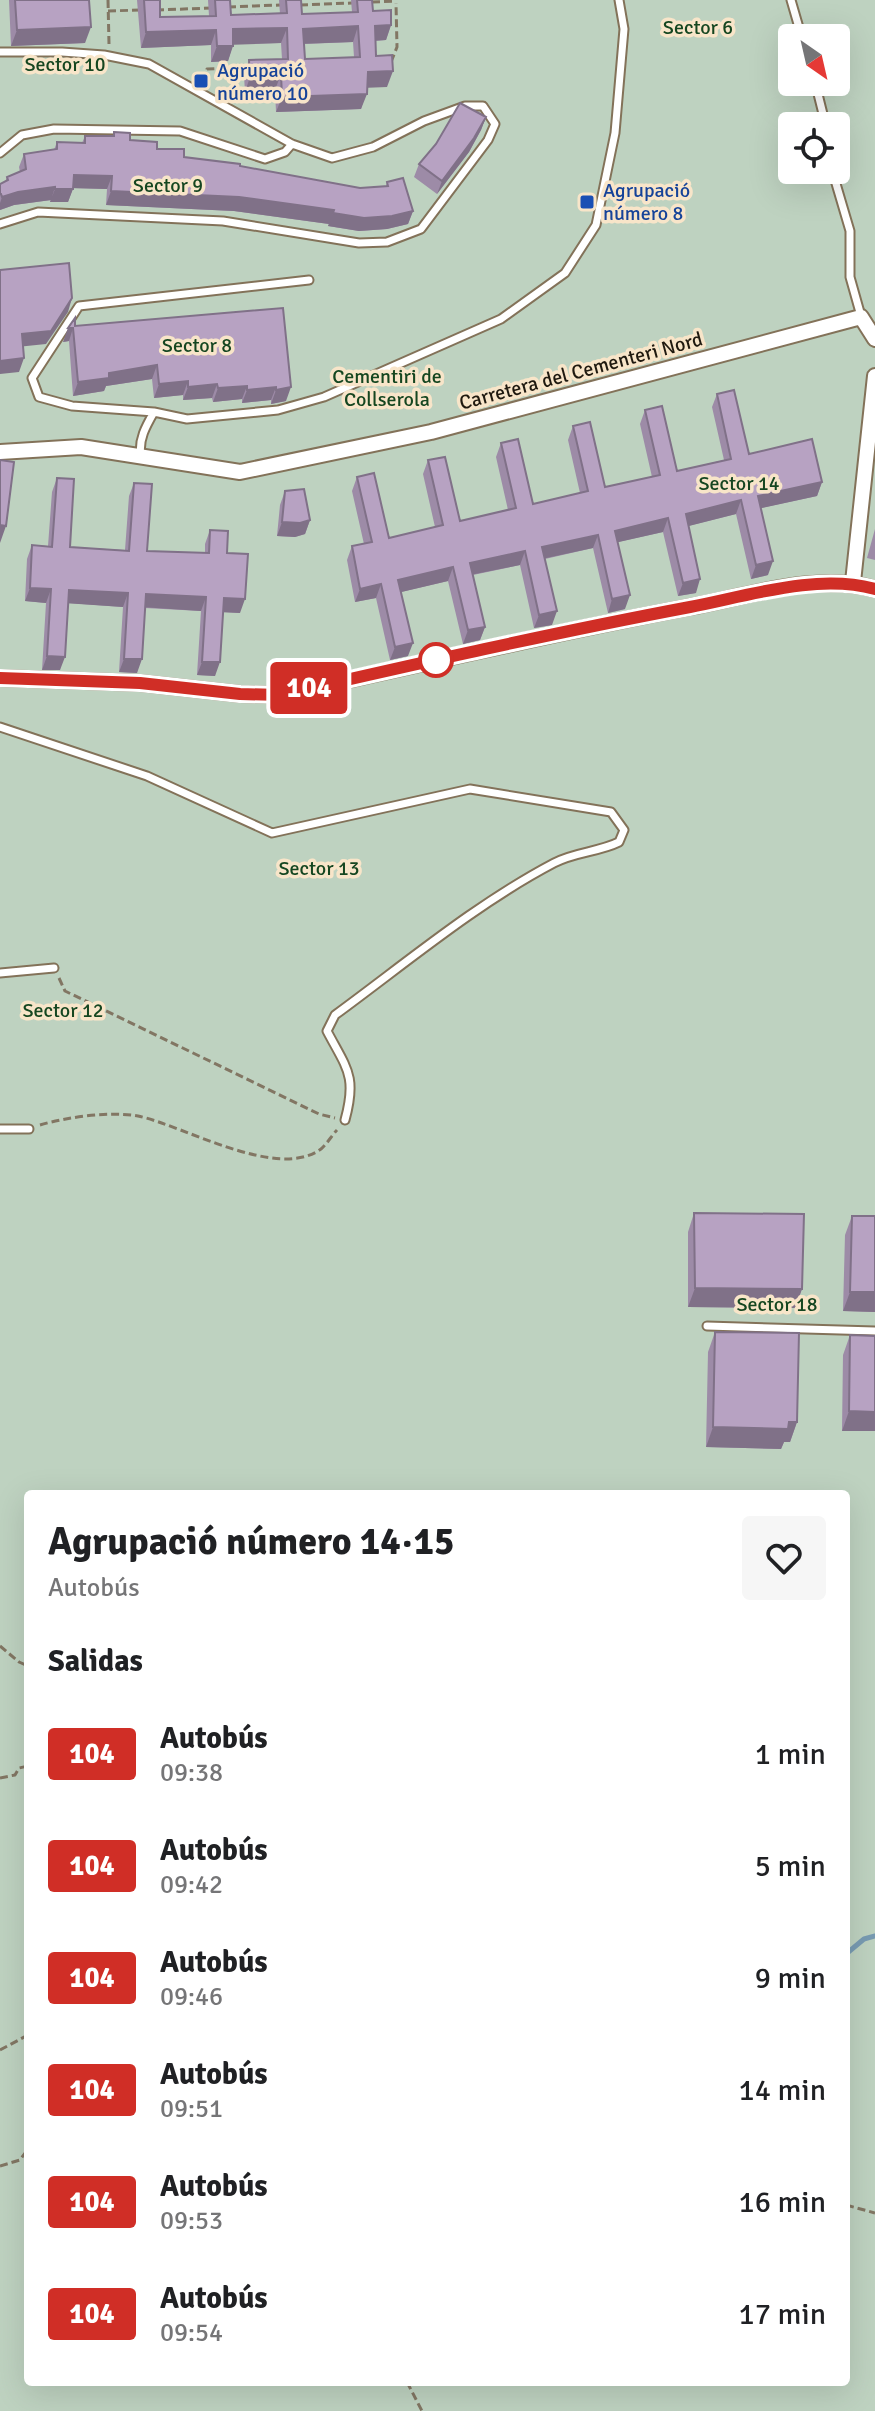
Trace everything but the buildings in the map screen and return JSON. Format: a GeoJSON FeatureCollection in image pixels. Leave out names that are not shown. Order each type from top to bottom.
{"type":"FeatureCollection","features":[{"type":"Feature","properties":{"kind":"street"},"geometry":{"type":"LineString","coordinates":[[861,317],[875,339]]}},
{"type":"Feature","properties":{"kind":"street","name":"Carretera del Cementeri Nord"},"geometry":{"type":"LineString","coordinates":[[0,452],[81,447],[240,472],[431,432],[861,317]]}},
{"type":"Feature","properties":{"kind":"street"},"geometry":{"type":"LineString","coordinates":[[853,582],[875,376]]}},
{"type":"Feature","properties":{"kind":"street"},"geometry":{"type":"LineString","coordinates":[[0,678],[140,683],[240,694],[280,695],[581,627],[800,586],[853,582],[875,589]]}},
{"type":"Feature","properties":{"kind":"lane"},"geometry":{"type":"LineString","coordinates":[[309,280],[79,306],[32,378],[39,397],[72,406],[154,412],[187,419],[278,410],[324,397],[501,319],[565,273],[596,225],[615,133],[624,29],[619,0]]}},
{"type":"Feature","properties":{"kind":"lane"},"geometry":{"type":"LineString","coordinates":[[791,0],[798,24]]}},
{"type":"Feature","properties":{"kind":"lane"},"geometry":{"type":"LineString","coordinates":[[0,52],[62,52],[109,56],[149,64],[292,144],[332,158],[373,147],[424,121],[465,106],[483,106],[495,124],[488,140],[421,229],[387,242],[359,243],[223,221],[67,213],[38,212],[0,224]]}},
{"type":"Feature","properties":{"kind":"lane"},"geometry":{"type":"LineString","coordinates":[[0,153],[22,135],[54,129],[180,131],[265,159],[285,152],[292,144]]}},
{"type":"Feature","properties":{"kind":"lane"},"geometry":{"type":"LineString","coordinates":[[836,184],[850,231],[850,277],[861,317]]}},
{"type":"Feature","properties":{"kind":"lane"},"geometry":{"type":"LineString","coordinates":[[141,456],[145,428],[154,412]]}},
{"type":"Feature","properties":{"kind":"lane"},"geometry":{"type":"LineString","coordinates":[[0,727],[147,776],[272,833],[470,789],[611,812],[624,830],[619,842],[603,850],[557,861],[489,903],[335,1015],[327,1031],[351,1075],[352,1096],[345,1120]]}},
{"type":"Feature","properties":{"kind":"lane"},"geometry":{"type":"LineString","coordinates":[[0,973],[54,968]]}},
{"type":"Feature","properties":{"kind":"lane"},"geometry":{"type":"LineString","coordinates":[[0,1129],[29,1129]]}},
{"type":"Feature","properties":{"kind":"lane"},"geometry":{"type":"LineString","coordinates":[[707,1326],[875,1331]]}},
{"type":"Feature","properties":{"kind":"path"},"geometry":{"type":"LineString","coordinates":[[108,0],[109,56]]}},
{"type":"Feature","properties":{"kind":"path"},"geometry":{"type":"LineString","coordinates":[[108,11],[396,0],[397,47],[391,62]]}},
{"type":"Feature","properties":{"kind":"path"},"geometry":{"type":"LineString","coordinates":[[200,92],[207,69],[253,67]]}},
{"type":"Feature","properties":{"kind":"path"},"geometry":{"type":"LineString","coordinates":[[29,1129],[68,1116],[136,1116],[248,1153],[287,1160],[321,1149],[345,1120],[319,1114],[65,991],[54,968]]}},
{"type":"Feature","properties":{"kind":"path"},"geometry":{"type":"LineString","coordinates":[[0,1646],[24,1664]]}},
{"type":"Feature","properties":{"kind":"path"},"geometry":{"type":"LineString","coordinates":[[0,1778],[15,1775],[19,1768],[24,1767]]}},
{"type":"Feature","properties":{"kind":"path"},"geometry":{"type":"LineString","coordinates":[[0,2050],[24,2037]]}},
{"type":"Feature","properties":{"kind":"path"},"geometry":{"type":"LineString","coordinates":[[0,2166],[20,2160],[24,2154]]}},
{"type":"Feature","properties":{"kind":"path"},"geometry":{"type":"LineString","coordinates":[[850,2206],[875,2213]]}},
{"type":"Feature","properties":{"kind":"path"},"geometry":{"type":"LineString","coordinates":[[409,2386],[422,2411]]}},
{"type":"Feature","properties":{"kind":"green space","name":"Cementiri de Collserola"},"geometry":{"type":"Polygon","coordinates":[[[0,0],[875,0],[875,2411],[0,2411],[0,0]]]}},
{"type":"Feature","properties":{"kind":"waterway"},"geometry":{"type":"LineString","coordinates":[[850,1951],[864,1939],[875,1936]]}},
{"type":"Feature","properties":{"kind":"bus line","name":"104"},"geometry":{"type":"LineString","coordinates":[[0,678],[140,683],[240,694],[280,695],[581,627],[800,586],[853,582],[875,589]]}},
{"type":"Feature","properties":{"kind":"place","name":"Agrupació número 10"},"geometry":{"type":"Point","coordinates":[201,81]}},
{"type":"Feature","properties":{"kind":"place","name":"Agrupació número 8"},"geometry":{"type":"Point","coordinates":[587,202]}},
{"type":"Feature","properties":{"kind":"park label","name":"Sector 6"},"geometry":{"type":"Point","coordinates":[698,27]}},
{"type":"Feature","properties":{"kind":"park label","name":"Sector 10"},"geometry":{"type":"Point","coordinates":[65,64]}},
{"type":"Feature","properties":{"kind":"park label","name":"Sector 9"},"geometry":{"type":"Point","coordinates":[168,185]}},
{"type":"Feature","properties":{"kind":"park label","name":"Sector 8"},"geometry":{"type":"Point","coordinates":[197,345]}},
{"type":"Feature","properties":{"kind":"park label","name":"Sector 14"},"geometry":{"type":"Point","coordinates":[739,483]}},
{"type":"Feature","properties":{"kind":"park label","name":"Sector 13"},"geometry":{"type":"Point","coordinates":[319,868]}},
{"type":"Feature","properties":{"kind":"park label","name":"Sector 12"},"geometry":{"type":"Point","coordinates":[63,1010]}},
{"type":"Feature","properties":{"kind":"park label","name":"Sector 18"},"geometry":{"type":"Point","coordinates":[777,1304]}}]}
